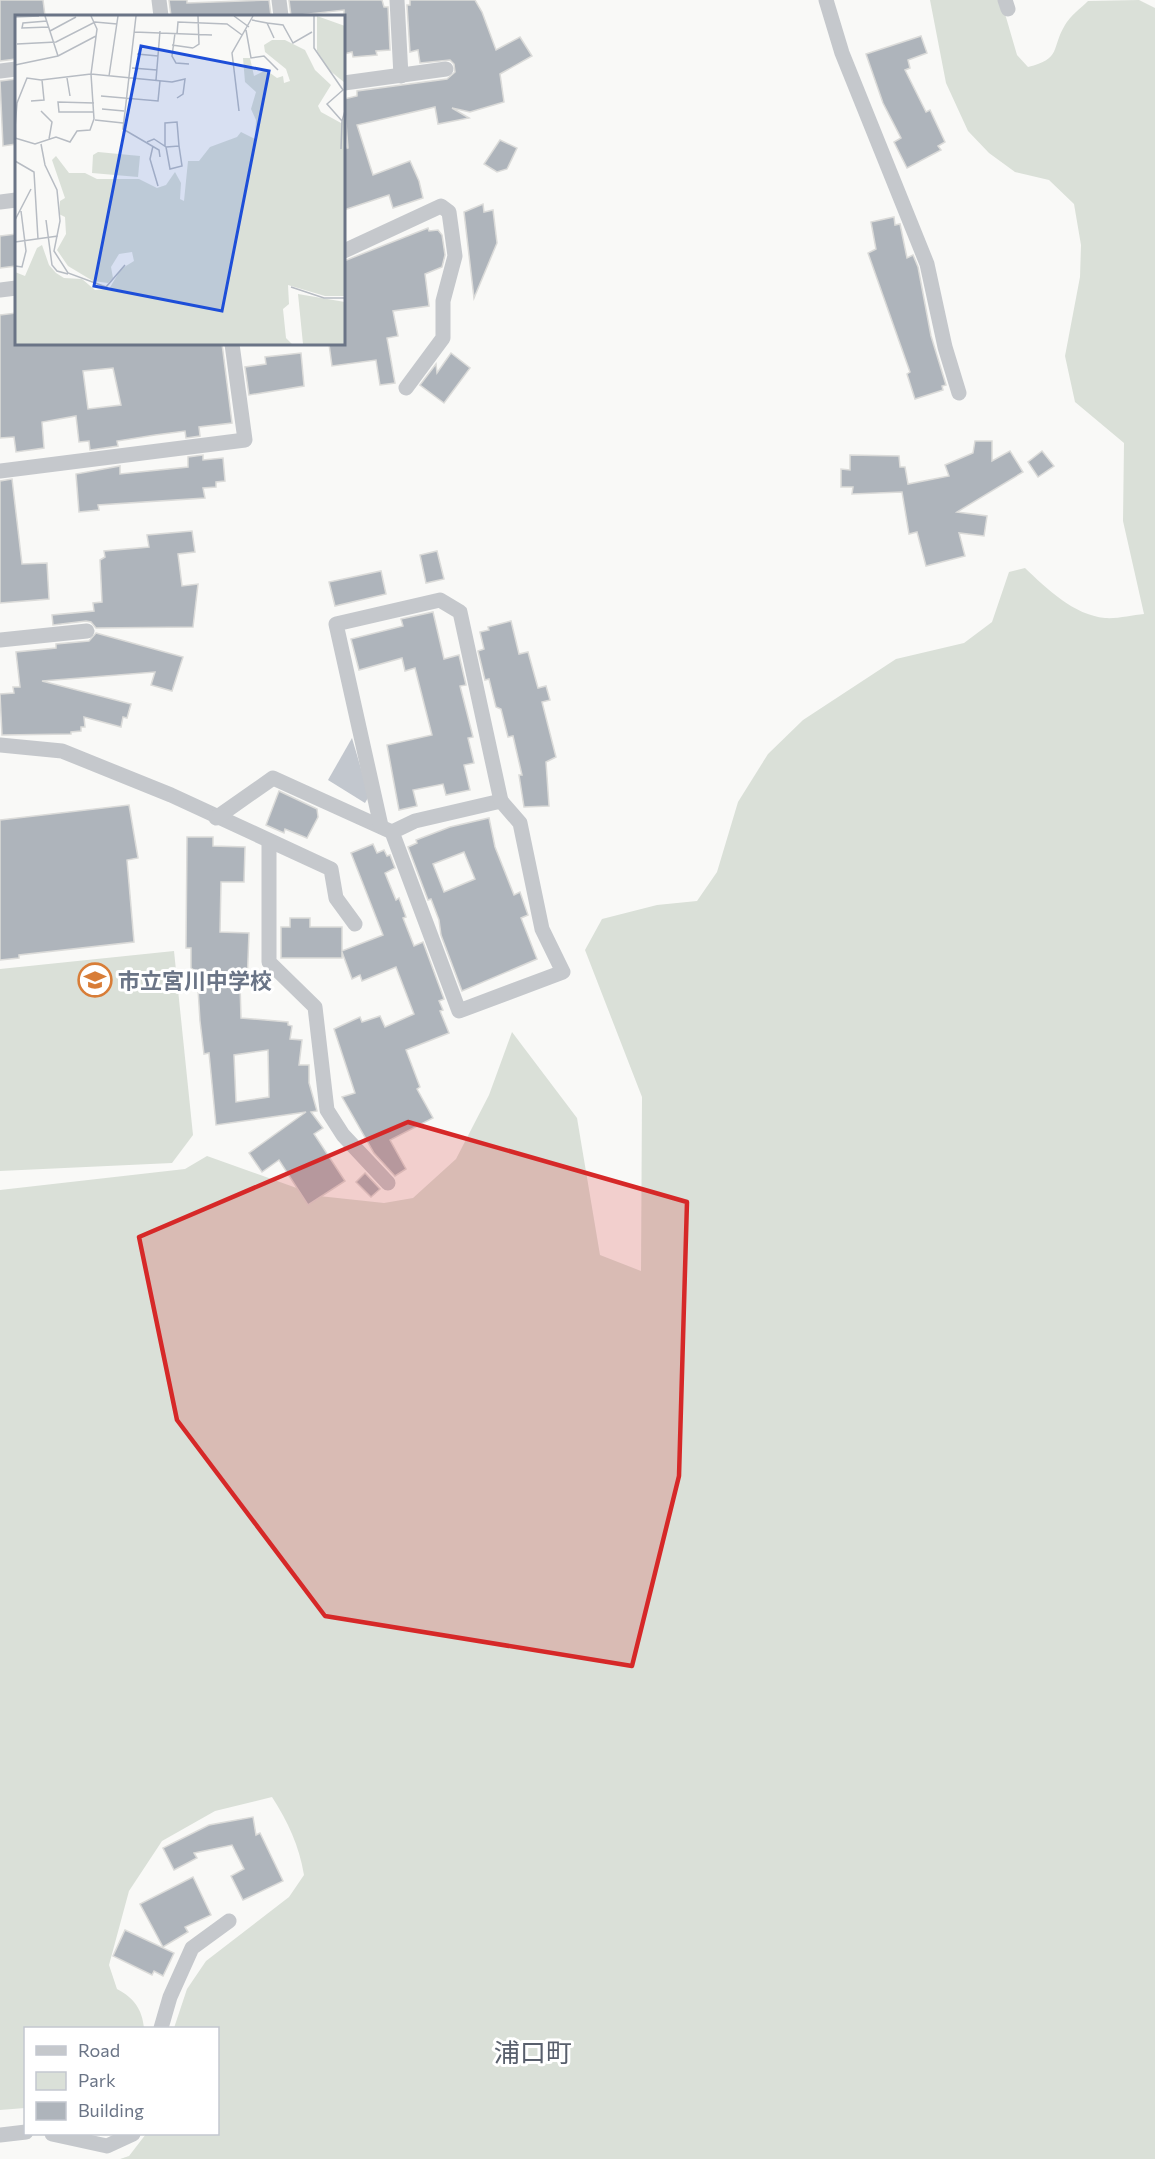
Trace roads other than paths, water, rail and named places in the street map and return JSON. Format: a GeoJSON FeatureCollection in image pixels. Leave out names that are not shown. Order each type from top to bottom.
{"type":"FeatureCollection","features":[{"type":"Feature","properties":{"kind":"street"},"geometry":{"type":"LineString","coordinates":[[159,0],[161,15]]}},
{"type":"Feature","properties":{"kind":"street"},"geometry":{"type":"LineString","coordinates":[[279,0],[281,15]]}},
{"type":"Feature","properties":{"kind":"street"},"geometry":{"type":"LineString","coordinates":[[397,0],[401,76]]}},
{"type":"Feature","properties":{"kind":"street"},"geometry":{"type":"LineString","coordinates":[[826,0],[842,53],[927,264],[945,347],[959,393]]}},
{"type":"Feature","properties":{"kind":"street"},"geometry":{"type":"LineString","coordinates":[[0,71],[15,69]]}},
{"type":"Feature","properties":{"kind":"street"},"geometry":{"type":"LineString","coordinates":[[345,83],[446,69]]}},
{"type":"Feature","properties":{"kind":"street"},"geometry":{"type":"LineString","coordinates":[[0,202],[15,200]]}},
{"type":"Feature","properties":{"kind":"street"},"geometry":{"type":"LineString","coordinates":[[345,251],[441,206],[449,212],[455,256],[443,301],[443,338],[406,388]]}},
{"type":"Feature","properties":{"kind":"street"},"geometry":{"type":"LineString","coordinates":[[0,290],[15,288]]}},
{"type":"Feature","properties":{"kind":"street"},"geometry":{"type":"LineString","coordinates":[[0,471],[245,440],[232,345]]}},
{"type":"Feature","properties":{"kind":"street"},"geometry":{"type":"LineString","coordinates":[[440,600],[460,612],[501,801],[520,823],[542,929],[563,972],[459,1011],[386,829],[336,624],[440,600]]}},
{"type":"Feature","properties":{"kind":"street"},"geometry":{"type":"LineString","coordinates":[[0,640],[87,631]]}},
{"type":"Feature","properties":{"kind":"street"},"geometry":{"type":"LineString","coordinates":[[0,745],[62,751],[160,791],[331,869],[336,898],[355,924]]}},
{"type":"Feature","properties":{"kind":"street"},"geometry":{"type":"LineString","coordinates":[[216,818],[273,778],[386,829],[414,820],[501,801]]}},
{"type":"Feature","properties":{"kind":"street"},"geometry":{"type":"LineString","coordinates":[[269,842],[269,962],[315,1007],[327,1110],[343,1135],[388,1183]]}},
{"type":"Feature","properties":{"kind":"street"},"geometry":{"type":"LineString","coordinates":[[161,2027],[170,1997],[192,1948],[230,1921]]}},
{"type":"Feature","properties":{"kind":"street"},"geometry":{"type":"LineString","coordinates":[[0,2135],[24,2132]]}},
{"type":"Feature","properties":{"kind":"street"},"geometry":{"type":"LineString","coordinates":[[61,2135],[107,2145],[129,2135]]}},
{"type":"Feature","properties":{"kind":"place","name":"市立宮川中学校"},"geometry":{"type":"Point","coordinates":[95,980]}},
{"type":"Feature","properties":{"kind":"district","name":"浦口町"},"geometry":{"type":"Point","coordinates":[533,2051]}}]}
